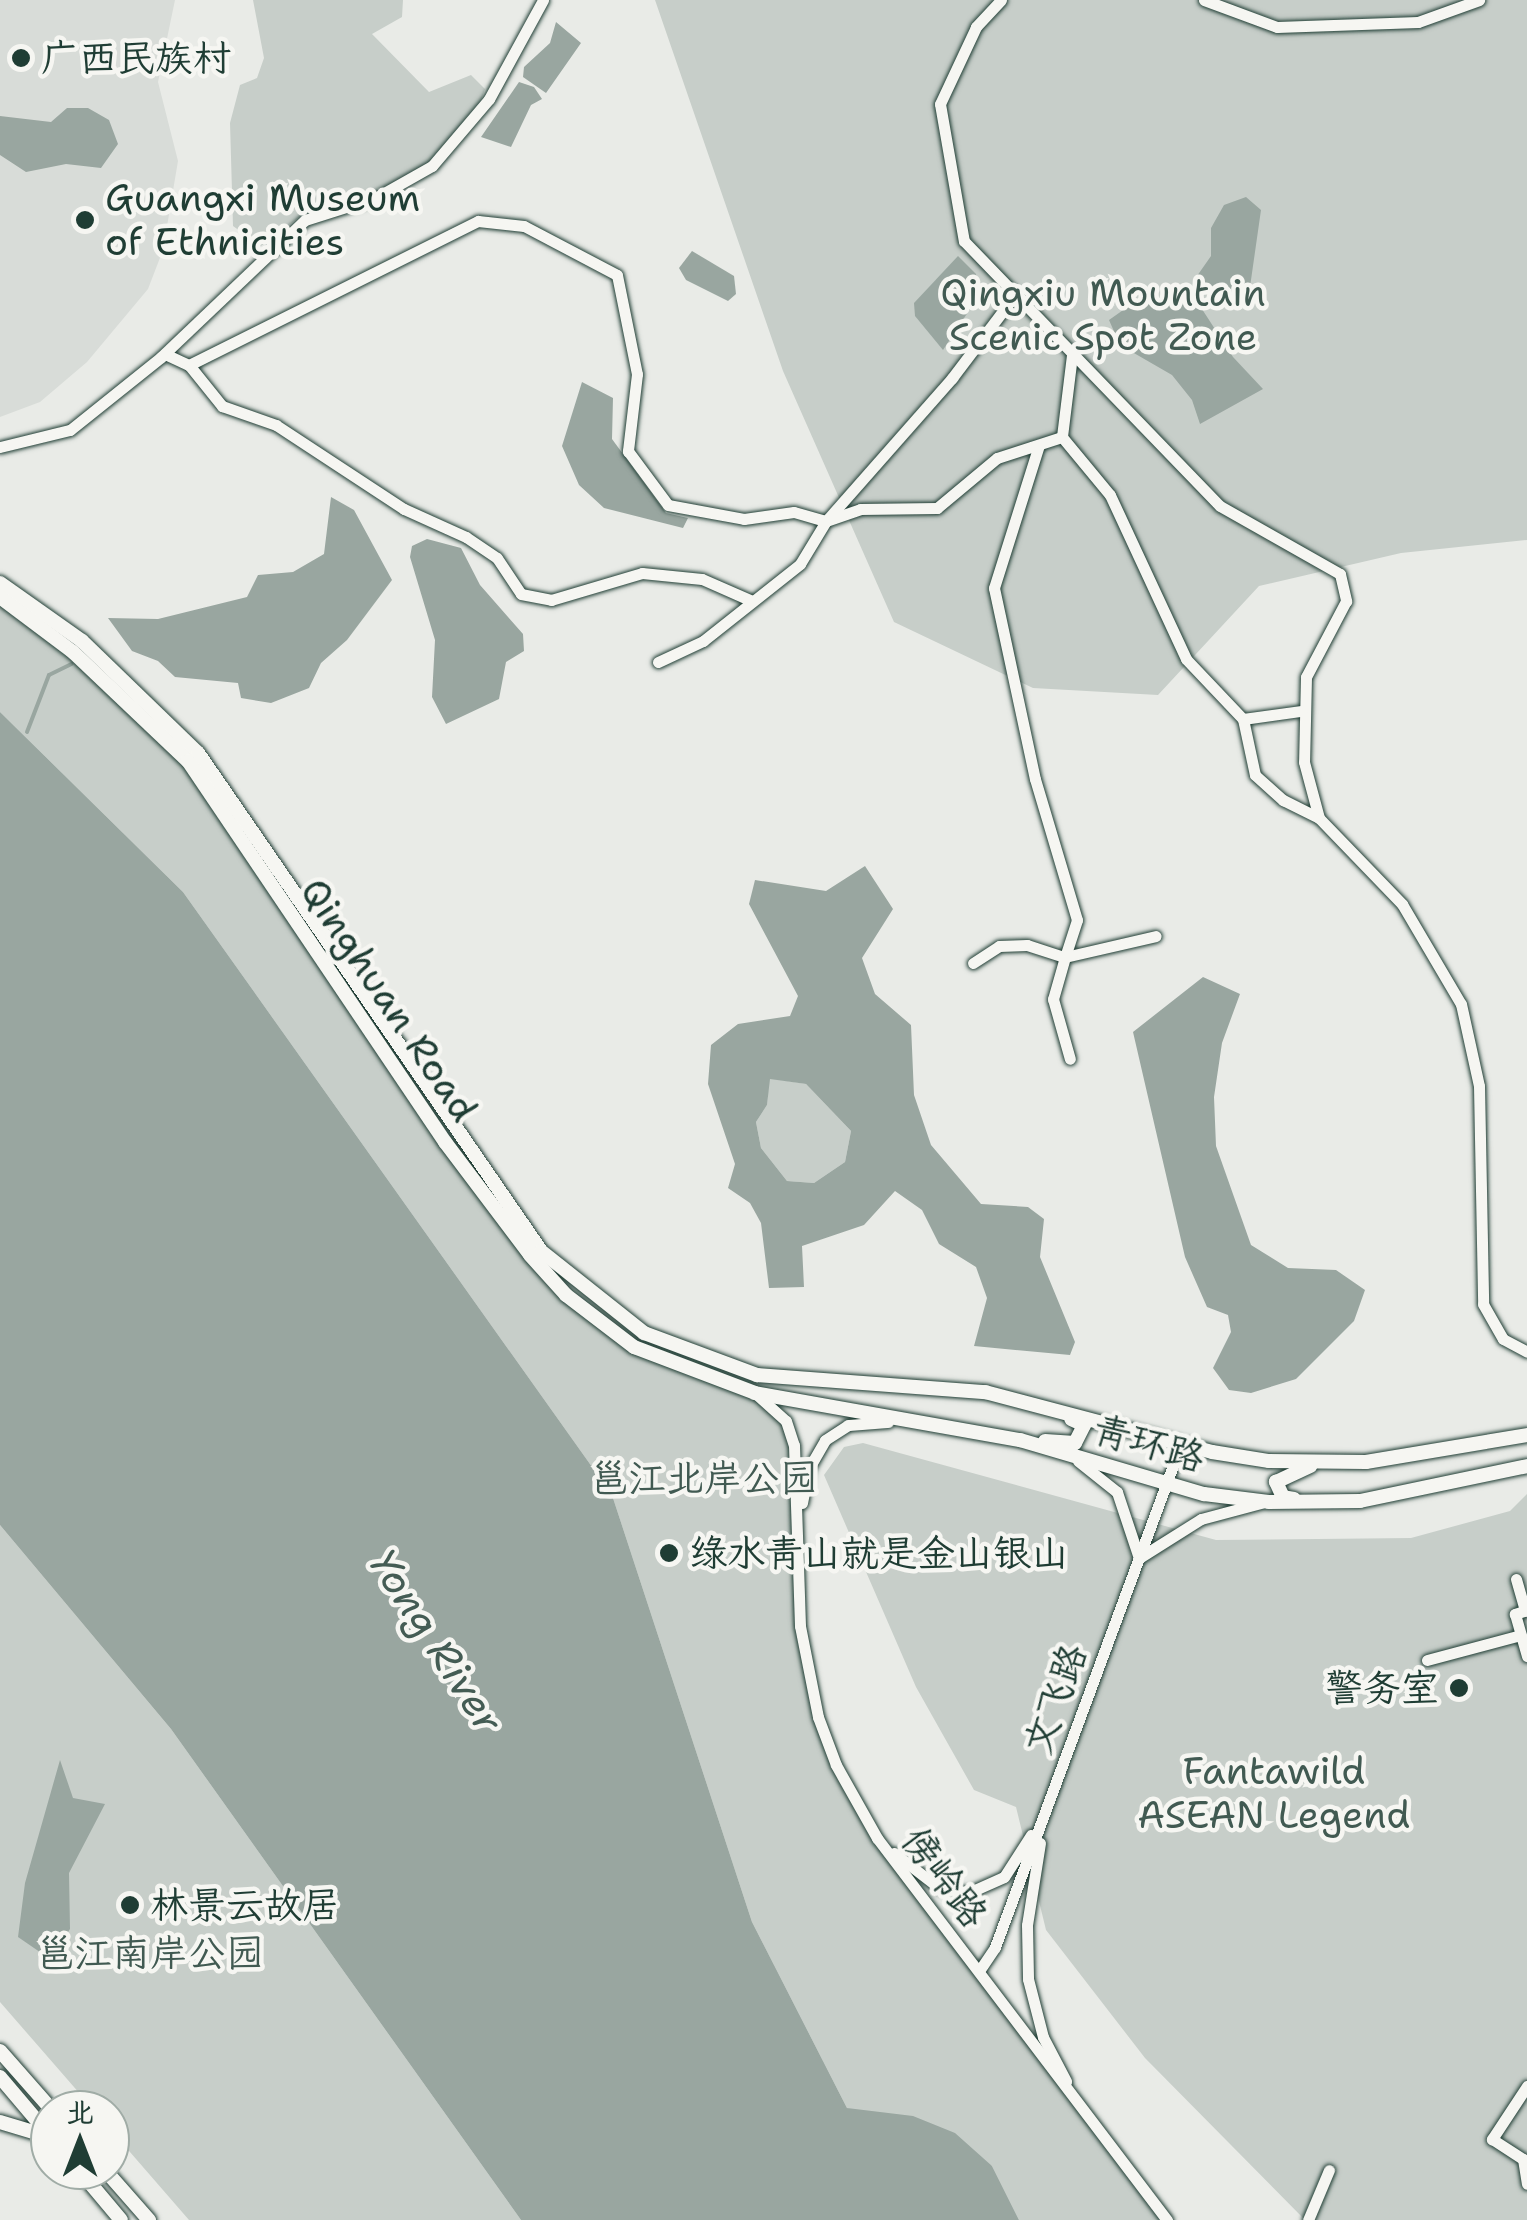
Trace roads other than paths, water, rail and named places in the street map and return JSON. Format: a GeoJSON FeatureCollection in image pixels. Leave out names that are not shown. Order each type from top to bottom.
{"type":"FeatureCollection","features":[{"type":"Feature","properties":{"kind":"main road","name":"Qinghuan Road"},"geometry":{"type":"LineString","coordinates":[[0,583],[82,642],[198,752],[456,1134],[541,1251],[572,1281],[644,1333],[758,1376],[939,1386],[1033,1401]]}},
{"type":"Feature","properties":{"kind":"main road","name":"Qinghuan Road"},"geometry":{"type":"LineString","coordinates":[[0,597],[73,652],[188,761],[445,1142],[566,1295],[634,1347],[755,1393]]}},
{"type":"Feature","properties":{"kind":"main road","name":"青环路"},"geometry":{"type":"LineString","coordinates":[[755,1393],[1020,1440],[1167,1483],[1269,1502],[1322,1503],[1416,1494],[1527,1466]]}},
{"type":"Feature","properties":{"kind":"main road"},"geometry":{"type":"LineString","coordinates":[[1020,1440],[1075,1443],[1084,1426],[1033,1401]]}},
{"type":"Feature","properties":{"kind":"main road","name":"青环路"},"geometry":{"type":"LineString","coordinates":[[1033,1401],[1182,1444],[1320,1463],[1418,1456],[1527,1435]]}},
{"type":"Feature","properties":{"kind":"main road"},"geometry":{"type":"LineString","coordinates":[[1320,1463],[1282,1474],[1276,1490],[1283,1498],[1322,1503]]}},
{"type":"Feature","properties":{"kind":"main road"},"geometry":{"type":"LineString","coordinates":[[2,2055],[0,2078],[30,2113]]}},
{"type":"Feature","properties":{"kind":"main road"},"geometry":{"type":"LineString","coordinates":[[2,2055],[34,2090]]}},
{"type":"Feature","properties":{"kind":"main road"},"geometry":{"type":"LineString","coordinates":[[0,2122],[30,2130]]}},
{"type":"Feature","properties":{"kind":"main road"},"geometry":{"type":"LineString","coordinates":[[96,2190],[121,2220]]}},
{"type":"Feature","properties":{"kind":"main road"},"geometry":{"type":"LineString","coordinates":[[123,2190],[149,2220]]}},
{"type":"Feature","properties":{"kind":"street"},"geometry":{"type":"LineString","coordinates":[[0,447],[70,430],[164,354],[305,220],[376,197],[432,166],[489,100],[543,0]]}},
{"type":"Feature","properties":{"kind":"street"},"geometry":{"type":"LineString","coordinates":[[1001,0],[976,27],[940,104],[964,241],[1220,506],[1340,574],[1346,601],[1306,678],[1301,711],[1304,762],[1319,818]]}},
{"type":"Feature","properties":{"kind":"street"},"geometry":{"type":"LineString","coordinates":[[1204,0],[1277,27],[1418,22],[1479,0]]}},
{"type":"Feature","properties":{"kind":"street"},"geometry":{"type":"LineString","coordinates":[[189,366],[478,221],[524,226],[617,275],[638,374],[628,450],[668,504],[744,519],[794,512],[826,521],[860,510],[937,508],[997,458],[1062,438]]}},
{"type":"Feature","properties":{"kind":"street"},"geometry":{"type":"LineString","coordinates":[[658,662],[702,641],[800,564],[826,521],[952,378],[1015,295]]}},
{"type":"Feature","properties":{"kind":"street"},"geometry":{"type":"LineString","coordinates":[[164,354],[189,366],[222,406],[276,426],[327,464],[466,537],[496,558],[521,594],[552,600],[642,573],[702,578],[752,601]]}},
{"type":"Feature","properties":{"kind":"street"},"geometry":{"type":"LineString","coordinates":[[1072,355],[1062,438],[1110,495],[1186,659],[1243,719],[1255,775],[1283,800],[1319,818],[1402,904],[1461,1004],[1479,1086],[1483,1304],[1503,1339],[1527,1352]]}},
{"type":"Feature","properties":{"kind":"street"},"geometry":{"type":"LineString","coordinates":[[1039,445],[994,588],[1036,779],[1078,920],[1053,999],[1070,1059]]}},
{"type":"Feature","properties":{"kind":"street"},"geometry":{"type":"LineString","coordinates":[[1243,719],[1301,711]]}},
{"type":"Feature","properties":{"kind":"street"},"geometry":{"type":"LineString","coordinates":[[973,963],[1000,946],[1027,945],[1066,957],[1156,936]]}},
{"type":"Feature","properties":{"kind":"street"},"geometry":{"type":"LineString","coordinates":[[755,1393],[791,1432],[799,1517]]}},
{"type":"Feature","properties":{"kind":"street"},"geometry":{"type":"LineString","coordinates":[[799,1517],[810,1468],[837,1431],[866,1421],[928,1423]]}},
{"type":"Feature","properties":{"kind":"street","name":"文飞路"},"geometry":{"type":"LineString","coordinates":[[979,1970],[995,1948],[1182,1444]]}},
{"type":"Feature","properties":{"kind":"street"},"geometry":{"type":"LineString","coordinates":[[1060,1452],[1118,1492],[1139,1558],[1202,1519],[1269,1502]]}},
{"type":"Feature","properties":{"kind":"street","name":"傍岭路"},"geometry":{"type":"LineString","coordinates":[[799,1517],[800,1626],[814,1703],[836,1765],[877,1838],[979,1970],[1086,2120],[1167,2220]]}},
{"type":"Feature","properties":{"kind":"street"},"geometry":{"type":"LineString","coordinates":[[1516,1579],[1526,1611],[1515,1614],[1527,1656]]}},
{"type":"Feature","properties":{"kind":"street"},"geometry":{"type":"LineString","coordinates":[[1427,1660],[1521,1634]]}},
{"type":"Feature","properties":{"kind":"street"},"geometry":{"type":"LineString","coordinates":[[877,1838],[938,1888],[978,1891],[1011,1869],[1046,1810]]}},
{"type":"Feature","properties":{"kind":"street"},"geometry":{"type":"LineString","coordinates":[[1046,1810],[1026,1925],[1028,1979],[1043,2037],[1086,2120]]}},
{"type":"Feature","properties":{"kind":"street"},"geometry":{"type":"LineString","coordinates":[[1527,2086],[1492,2139],[1523,2159],[1527,2184]]}},
{"type":"Feature","properties":{"kind":"street"},"geometry":{"type":"LineString","coordinates":[[1308,2220],[1329,2170]]}},
{"type":"Feature","properties":{"kind":"water"},"geometry":{"type":"Polygon","coordinates":[[[556,22],[581,43],[546,93],[523,77],[524,67],[550,43],[556,22]]]}},
{"type":"Feature","properties":{"kind":"water"},"geometry":{"type":"Polygon","coordinates":[[[519,82],[534,87],[542,99],[531,105],[511,147],[481,137],[519,82]]]}},
{"type":"Feature","properties":{"kind":"water"},"geometry":{"type":"Polygon","coordinates":[[[67,108],[88,108],[109,120],[118,144],[101,168],[66,164],[26,172],[0,155],[0,116],[51,122],[67,108]]]}},
{"type":"Feature","properties":{"kind":"water"},"geometry":{"type":"Polygon","coordinates":[[[1246,197],[1261,210],[1248,301],[1236,303],[1227,292],[1202,289],[1197,276],[1211,256],[1211,228],[1224,205],[1246,197]]]}},
{"type":"Feature","properties":{"kind":"water"},"geometry":{"type":"Polygon","coordinates":[[[692,251],[734,276],[736,294],[728,301],[686,280],[679,268],[692,251]]]}},
{"type":"Feature","properties":{"kind":"water"},"geometry":{"type":"Polygon","coordinates":[[[958,256],[976,274],[980,294],[943,350],[915,316],[914,303],[958,256]]]}},
{"type":"Feature","properties":{"kind":"water"},"geometry":{"type":"Polygon","coordinates":[[[1136,301],[1200,306],[1233,357],[1263,389],[1200,424],[1192,400],[1172,375],[1120,345],[1109,320],[1136,301]]]}},
{"type":"Feature","properties":{"kind":"water"},"geometry":{"type":"Polygon","coordinates":[[[582,382],[613,398],[612,439],[666,513],[688,518],[683,528],[604,508],[579,485],[562,446],[582,382]]]}},
{"type":"Feature","properties":{"kind":"water"},"geometry":{"type":"Polygon","coordinates":[[[331,497],[354,510],[392,580],[347,640],[321,663],[309,688],[271,703],[241,698],[238,683],[175,677],[158,661],[132,651],[108,618],[158,619],[247,597],[258,575],[293,572],[324,554],[331,497]]]}},
{"type":"Feature","properties":{"kind":"water"},"geometry":{"type":"Polygon","coordinates":[[[427,539],[461,548],[480,585],[523,634],[524,651],[506,662],[499,699],[446,724],[432,697],[435,640],[410,557],[412,546],[427,539]]]}},
{"type":"Feature","properties":{"kind":"water","name":"Yong River"},"geometry":{"type":"Polygon","coordinates":[[[0,712],[183,892],[612,1495],[752,1922],[847,2108],[913,2116],[955,2133],[992,2166],[1019,2220],[521,2220],[171,1729],[0,1525],[0,712]]]}},
{"type":"Feature","properties":{"kind":"water"},"geometry":{"type":"Polygon","coordinates":[[[865,866],[893,909],[862,958],[875,994],[911,1025],[914,1095],[931,1145],[981,1204],[1028,1207],[1044,1219],[1040,1257],[1075,1342],[1070,1355],[974,1346],[987,1298],[976,1267],[939,1244],[922,1210],[895,1191],[864,1225],[802,1246],[804,1287],[769,1288],[761,1223],[750,1203],[728,1188],[735,1164],[708,1084],[711,1045],[738,1024],[790,1016],[798,996],[749,904],[755,880],[826,891],[865,866]],[[770,1079],[767,1105],[756,1122],[761,1148],[787,1181],[814,1183],[845,1162],[851,1131],[806,1084],[770,1079]]]}},
{"type":"Feature","properties":{"kind":"water"},"geometry":{"type":"Polygon","coordinates":[[[1203,977],[1240,994],[1222,1043],[1214,1097],[1216,1146],[1251,1245],[1288,1268],[1336,1270],[1365,1290],[1354,1321],[1296,1379],[1251,1393],[1229,1390],[1213,1368],[1231,1332],[1228,1315],[1207,1307],[1185,1257],[1133,1032],[1203,977]]]}},
{"type":"Feature","properties":{"kind":"water"},"geometry":{"type":"Polygon","coordinates":[[[60,1760],[73,1798],[105,1804],[69,1873],[70,1929],[50,1959],[18,1937],[25,1883],[60,1760]]]}},
{"type":"Feature","properties":{"kind":"waterway"},"geometry":{"type":"LineString","coordinates":[[27,732],[49,675],[72,664]]}},
{"type":"Feature","properties":{"kind":"place","name":"广西民族村"},"geometry":{"type":"Point","coordinates":[21,58]}},
{"type":"Feature","properties":{"kind":"place","name":"Guangxi Museum of Ethnicities"},"geometry":{"type":"Point","coordinates":[85,220]}},
{"type":"Feature","properties":{"kind":"place","name":"绿水青山就是金山银山"},"geometry":{"type":"Point","coordinates":[669,1553]}},
{"type":"Feature","properties":{"kind":"place","name":"警务室"},"geometry":{"type":"Point","coordinates":[1459,1688]}},
{"type":"Feature","properties":{"kind":"place","name":"林景云故居"},"geometry":{"type":"Point","coordinates":[130,1905]}},
{"type":"Feature","properties":{"kind":"park label","name":"Qingxiu Mountain Scenic Spot Zone"},"geometry":{"type":"Point","coordinates":[1103,315]}},
{"type":"Feature","properties":{"kind":"park label","name":"邕江北岸公园"},"geometry":{"type":"Point","coordinates":[704,1478]}},
{"type":"Feature","properties":{"kind":"park label","name":"Fantawild ASEAN Legend"},"geometry":{"type":"Point","coordinates":[1274,1793]}},
{"type":"Feature","properties":{"kind":"park label","name":"邕江南岸公园"},"geometry":{"type":"Point","coordinates":[150,1953]}}]}
